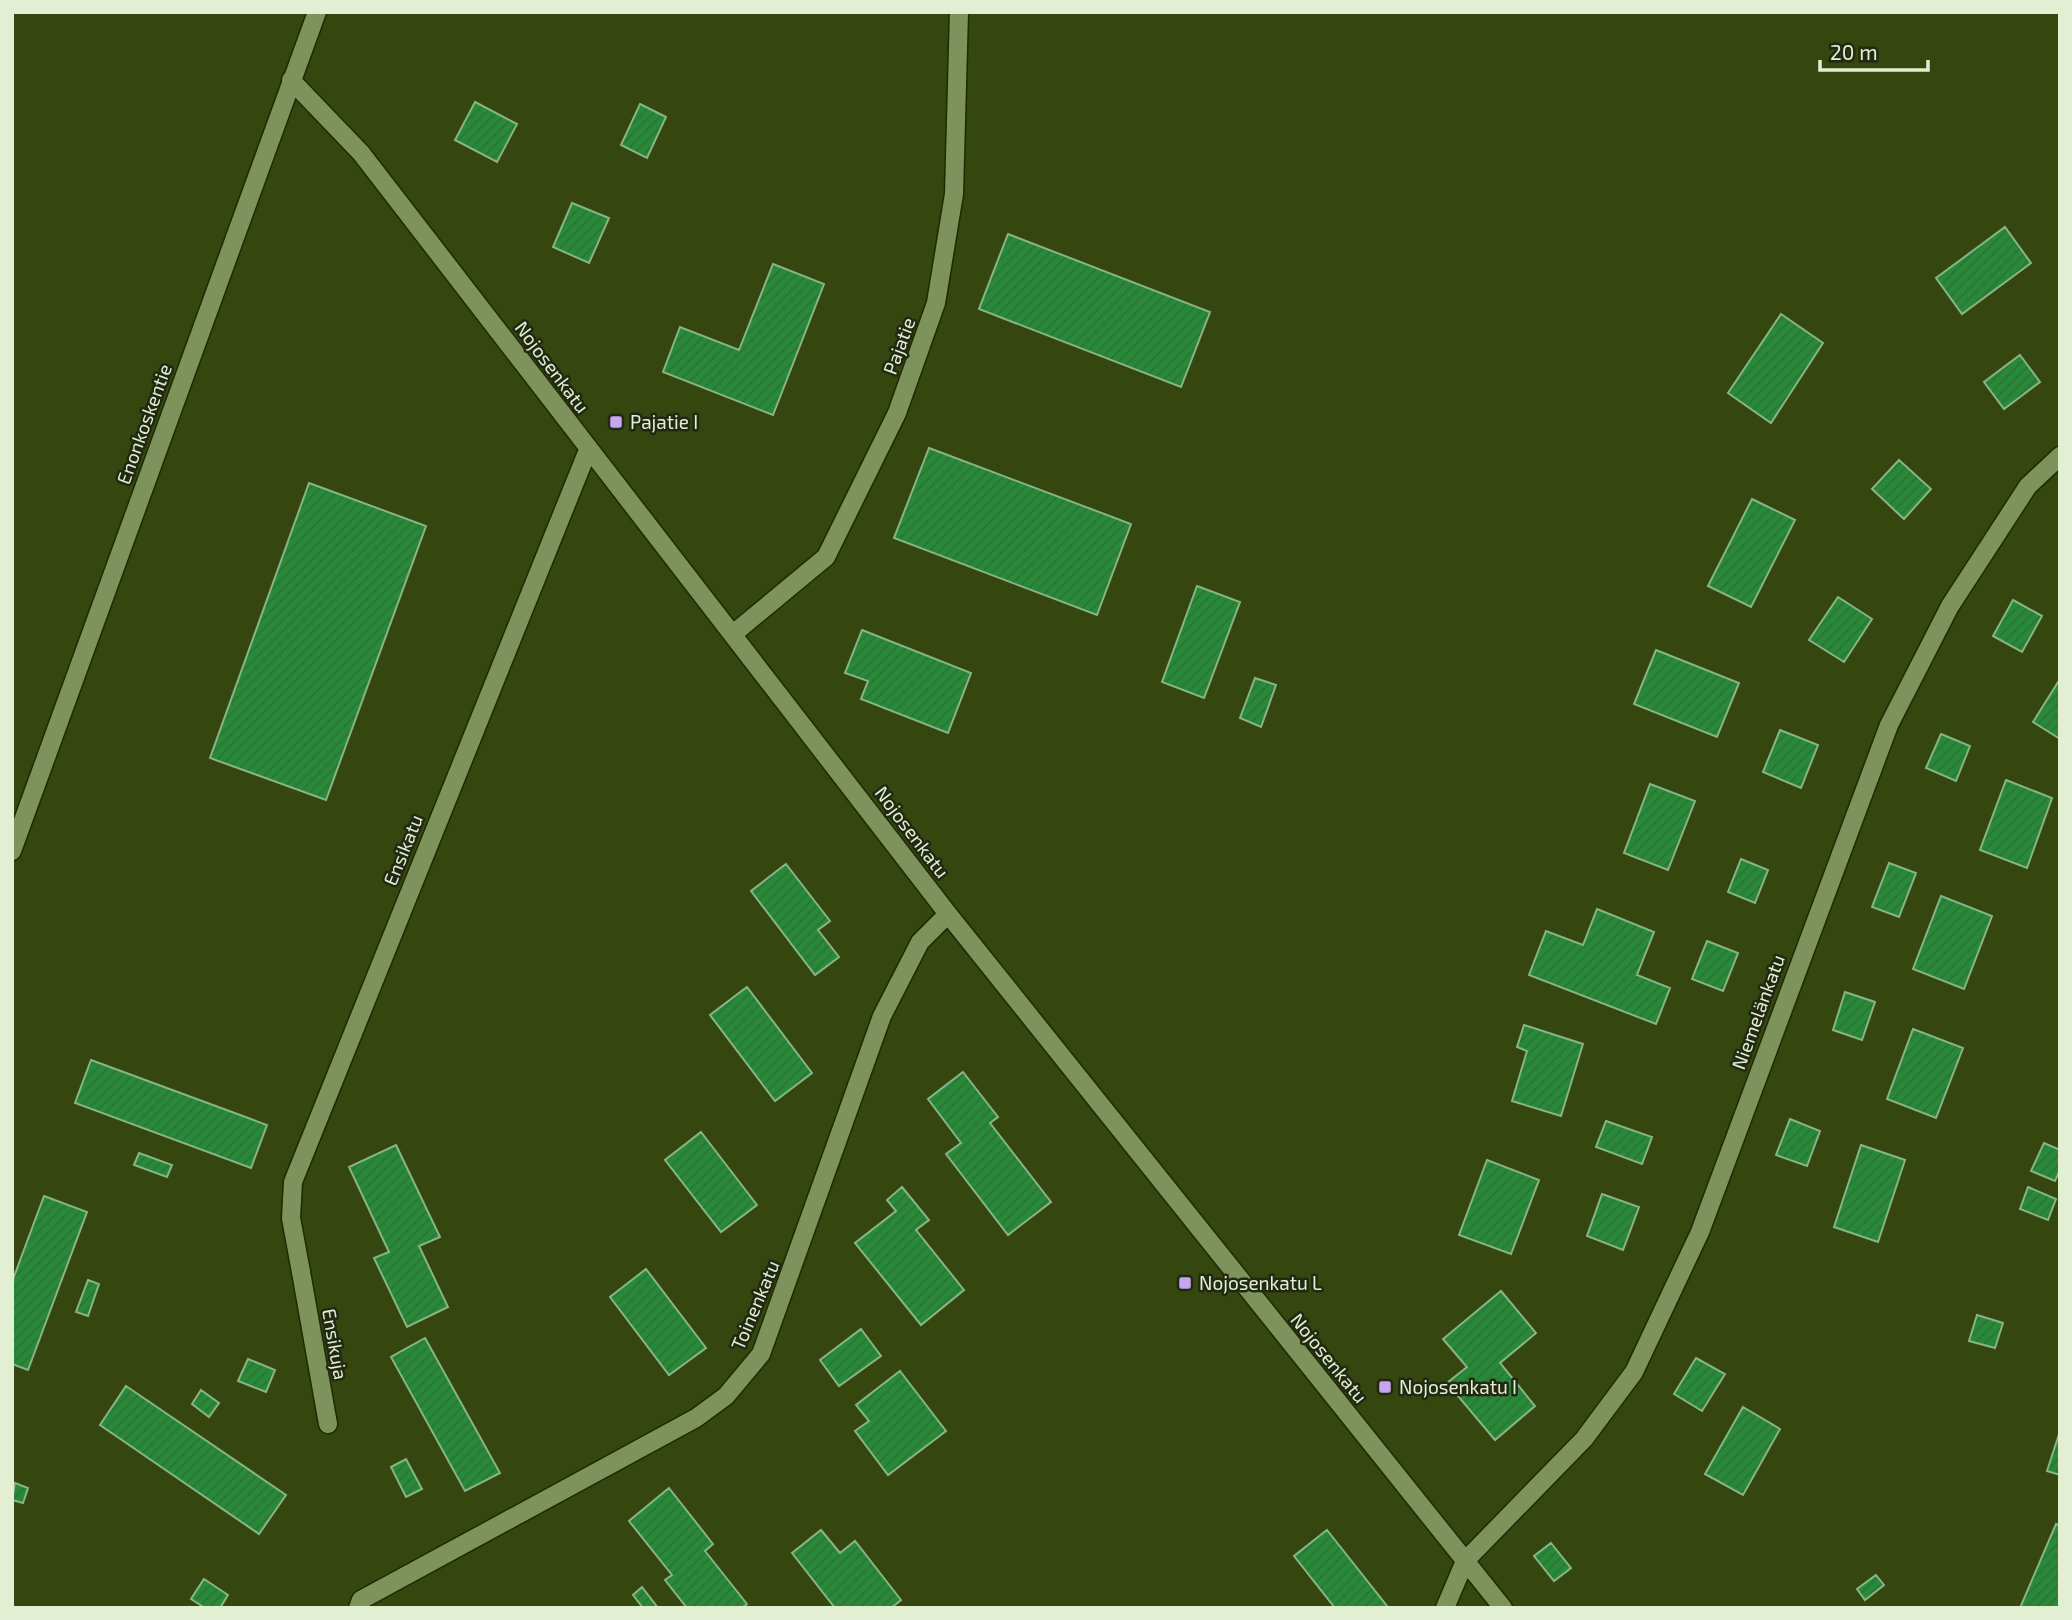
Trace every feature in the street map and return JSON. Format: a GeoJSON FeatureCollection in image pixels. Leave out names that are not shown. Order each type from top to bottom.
{"type":"FeatureCollection","features":[{"type":"Feature","properties":{"kind":"street","name":"Enonkoskentie"},"geometry":{"type":"LineString","coordinates":[[12,851],[317,12]]}},
{"type":"Feature","properties":{"kind":"street","name":"Pajatie"},"geometry":{"type":"LineString","coordinates":[[733,634],[826,557],[897,414],[936,303],[954,194],[959,12]]}},
{"type":"Feature","properties":{"kind":"street","name":"Nojosenkatu"},"geometry":{"type":"LineString","coordinates":[[291,80],[361,153],[948,914],[1503,1608]]}},
{"type":"Feature","properties":{"kind":"street","name":"Ensikatu"},"geometry":{"type":"LineString","coordinates":[[301,1272],[291,1218],[293,1182],[589,450]]}},
{"type":"Feature","properties":{"kind":"street","name":"Niemelänkatu"},"geometry":{"type":"LineString","coordinates":[[1465,1562],[1584,1439],[1634,1372],[1700,1232],[1889,725],[1950,606],[2028,486],[2060,456]]}},
{"type":"Feature","properties":{"kind":"street","name":"Toinenkatu"},"geometry":{"type":"LineString","coordinates":[[358,1608],[361,1600],[696,1418],[726,1396],[761,1354],[882,1016],[920,942],[948,914]]}},
{"type":"Feature","properties":{"kind":"street","name":"Ensikuja"},"geometry":{"type":"LineString","coordinates":[[301,1272],[328,1424]]}},
{"type":"Feature","properties":{"kind":"street"},"geometry":{"type":"LineString","coordinates":[[1445,1608],[1465,1562]]}},
{"type":"Feature","properties":{"kind":"building"},"geometry":{"type":"Polygon","coordinates":[[[475,102],[517,124],[497,162],[455,140],[475,102]]]}},
{"type":"Feature","properties":{"kind":"building"},"geometry":{"type":"Polygon","coordinates":[[[640,104],[666,117],[647,158],[621,145],[640,104]]]}},
{"type":"Feature","properties":{"kind":"building"},"geometry":{"type":"Polygon","coordinates":[[[572,203],[609,218],[589,263],[553,247],[572,203]]]}},
{"type":"Feature","properties":{"kind":"building"},"geometry":{"type":"Polygon","coordinates":[[[2005,227],[2031,263],[1962,314],[1936,278],[2005,227]]]}},
{"type":"Feature","properties":{"kind":"building"},"geometry":{"type":"Polygon","coordinates":[[[1008,234],[1210,312],[1181,387],[979,309],[1008,234]]]}},
{"type":"Feature","properties":{"kind":"building"},"geometry":{"type":"Polygon","coordinates":[[[773,264],[824,284],[773,415],[663,372],[680,327],[739,350],[773,264]]]}},
{"type":"Feature","properties":{"kind":"building"},"geometry":{"type":"Polygon","coordinates":[[[1781,314],[1823,343],[1771,423],[1728,393],[1781,314]]]}},
{"type":"Feature","properties":{"kind":"building"},"geometry":{"type":"Polygon","coordinates":[[[2020,355],[2040,382],[2004,409],[1984,382],[2020,355]]]}},
{"type":"Feature","properties":{"kind":"building"},"geometry":{"type":"Polygon","coordinates":[[[929,448],[1131,524],[1097,615],[894,538],[929,448]]]}},
{"type":"Feature","properties":{"kind":"building"},"geometry":{"type":"Polygon","coordinates":[[[1899,460],[1931,489],[1904,519],[1872,489],[1899,460]]]}},
{"type":"Feature","properties":{"kind":"building"},"geometry":{"type":"Polygon","coordinates":[[[309,483],[426,526],[326,800],[210,758],[309,483]]]}},
{"type":"Feature","properties":{"kind":"building"},"geometry":{"type":"Polygon","coordinates":[[[1752,499],[1795,520],[1751,607],[1708,586],[1752,499]]]}},
{"type":"Feature","properties":{"kind":"building"},"geometry":{"type":"Polygon","coordinates":[[[1197,586],[1240,602],[1204,698],[1162,682],[1197,586]]]}},
{"type":"Feature","properties":{"kind":"building"},"geometry":{"type":"Polygon","coordinates":[[[1838,597],[1872,619],[1844,662],[1809,640],[1838,597]]]}},
{"type":"Feature","properties":{"kind":"building"},"geometry":{"type":"Polygon","coordinates":[[[2013,600],[2042,616],[2022,652],[1993,636],[2013,600]]]}},
{"type":"Feature","properties":{"kind":"building"},"geometry":{"type":"Polygon","coordinates":[[[862,630],[971,673],[948,733],[861,699],[868,681],[845,673],[862,630]]]}},
{"type":"Feature","properties":{"kind":"building"},"geometry":{"type":"Polygon","coordinates":[[[1656,650],[1739,683],[1717,737],[1634,704],[1656,650]]]}},
{"type":"Feature","properties":{"kind":"building"},"geometry":{"type":"Polygon","coordinates":[[[1255,678],[1276,685],[1261,727],[1240,718],[1255,678]]]}},
{"type":"Feature","properties":{"kind":"building"},"geometry":{"type":"Polygon","coordinates":[[[2060,679],[2060,739],[2033,722],[2060,679]]]}},
{"type":"Feature","properties":{"kind":"building"},"geometry":{"type":"Polygon","coordinates":[[[1780,730],[1818,745],[1801,788],[1763,772],[1780,730]]]}},
{"type":"Feature","properties":{"kind":"building"},"geometry":{"type":"Polygon","coordinates":[[[1941,734],[1970,746],[1956,781],[1926,768],[1941,734]]]}},
{"type":"Feature","properties":{"kind":"building"},"geometry":{"type":"Polygon","coordinates":[[[2006,780],[2052,798],[2027,868],[1980,850],[2006,780]]]}},
{"type":"Feature","properties":{"kind":"building"},"geometry":{"type":"Polygon","coordinates":[[[1650,784],[1695,801],[1668,870],[1624,853],[1650,784]]]}},
{"type":"Feature","properties":{"kind":"building"},"geometry":{"type":"Polygon","coordinates":[[[1741,859],[1768,870],[1755,903],[1728,892],[1741,859]]]}},
{"type":"Feature","properties":{"kind":"building"},"geometry":{"type":"Polygon","coordinates":[[[1889,863],[1916,873],[1899,917],[1872,907],[1889,863]]]}},
{"type":"Feature","properties":{"kind":"building"},"geometry":{"type":"Polygon","coordinates":[[[786,864],[830,921],[818,930],[839,957],[815,975],[751,891],[786,864]]]}},
{"type":"Feature","properties":{"kind":"building"},"geometry":{"type":"Polygon","coordinates":[[[1941,896],[1992,916],[1964,989],[1913,969],[1941,896]]]}},
{"type":"Feature","properties":{"kind":"building"},"geometry":{"type":"Polygon","coordinates":[[[1597,909],[1654,932],[1637,975],[1670,988],[1656,1024],[1529,975],[1546,931],[1583,945],[1597,909]]]}},
{"type":"Feature","properties":{"kind":"building"},"geometry":{"type":"Polygon","coordinates":[[[1707,941],[1738,953],[1723,991],[1692,979],[1707,941]]]}},
{"type":"Feature","properties":{"kind":"building"},"geometry":{"type":"Polygon","coordinates":[[[747,987],[812,1073],[775,1101],[710,1015],[747,987]]]}},
{"type":"Feature","properties":{"kind":"building"},"geometry":{"type":"Polygon","coordinates":[[[1845,992],[1875,1002],[1862,1040],[1833,1030],[1845,992]]]}},
{"type":"Feature","properties":{"kind":"building"},"geometry":{"type":"Polygon","coordinates":[[[1524,1025],[1583,1044],[1561,1116],[1512,1101],[1527,1051],[1517,1047],[1524,1025]]]}},
{"type":"Feature","properties":{"kind":"building"},"geometry":{"type":"Polygon","coordinates":[[[1913,1029],[1963,1048],[1936,1118],[1887,1099],[1913,1029]]]}},
{"type":"Feature","properties":{"kind":"building"},"geometry":{"type":"Polygon","coordinates":[[[91,1060],[267,1125],[251,1168],[75,1103],[91,1060]]]}},
{"type":"Feature","properties":{"kind":"building"},"geometry":{"type":"Polygon","coordinates":[[[963,1072],[998,1117],[990,1123],[1051,1202],[1008,1235],[946,1154],[961,1143],[928,1099],[963,1072]]]}},
{"type":"Feature","properties":{"kind":"building"},"geometry":{"type":"Polygon","coordinates":[[[1790,1119],[1820,1131],[1807,1166],[1776,1155],[1790,1119]]]}},
{"type":"Feature","properties":{"kind":"building"},"geometry":{"type":"Polygon","coordinates":[[[1606,1121],[1652,1137],[1642,1164],[1596,1147],[1606,1121]]]}},
{"type":"Feature","properties":{"kind":"building"},"geometry":{"type":"Polygon","coordinates":[[[701,1132],[757,1205],[721,1232],[665,1160],[701,1132]]]}},
{"type":"Feature","properties":{"kind":"building"},"geometry":{"type":"Polygon","coordinates":[[[2044,1143],[2060,1150],[2060,1170],[2055,1181],[2031,1171],[2044,1143]]]}},
{"type":"Feature","properties":{"kind":"building"},"geometry":{"type":"Polygon","coordinates":[[[396,1145],[440,1237],[419,1246],[448,1307],[407,1327],[374,1258],[389,1252],[349,1167],[396,1145]]]}},
{"type":"Feature","properties":{"kind":"building"},"geometry":{"type":"Polygon","coordinates":[[[1861,1145],[1905,1160],[1878,1242],[1834,1227],[1861,1145]]]}},
{"type":"Feature","properties":{"kind":"building"},"geometry":{"type":"Polygon","coordinates":[[[139,1153],[172,1165],[167,1177],[134,1165],[139,1153]]]}},
{"type":"Feature","properties":{"kind":"building"},"geometry":{"type":"Polygon","coordinates":[[[1487,1160],[1539,1180],[1511,1254],[1459,1235],[1487,1160]]]}},
{"type":"Feature","properties":{"kind":"building"},"geometry":{"type":"Polygon","coordinates":[[[902,1187],[929,1220],[916,1230],[964,1290],[921,1325],[855,1243],[896,1211],[887,1200],[902,1187]]]}},
{"type":"Feature","properties":{"kind":"building"},"geometry":{"type":"Polygon","coordinates":[[[2028,1187],[2056,1199],[2048,1220],[2020,1209],[2028,1187]]]}},
{"type":"Feature","properties":{"kind":"building"},"geometry":{"type":"Polygon","coordinates":[[[1602,1194],[1639,1207],[1623,1250],[1587,1236],[1602,1194]]]}},
{"type":"Feature","properties":{"kind":"building"},"geometry":{"type":"Polygon","coordinates":[[[44,1196],[87,1212],[28,1370],[12,1364],[12,1282],[44,1196]]]}},
{"type":"Feature","properties":{"kind":"building"},"geometry":{"type":"Polygon","coordinates":[[[646,1269],[706,1348],[669,1375],[610,1297],[646,1269]]]}},
{"type":"Feature","properties":{"kind":"building"},"geometry":{"type":"Polygon","coordinates":[[[88,1280],[99,1284],[88,1316],[76,1312],[88,1280]]]}},
{"type":"Feature","properties":{"kind":"building"},"geometry":{"type":"Polygon","coordinates":[[[1501,1291],[1536,1333],[1500,1363],[1535,1406],[1495,1440],[1447,1383],[1467,1367],[1443,1339],[1501,1291]]]}},
{"type":"Feature","properties":{"kind":"building"},"geometry":{"type":"Polygon","coordinates":[[[1977,1315],[2003,1323],[1995,1348],[1969,1341],[1977,1315]]]}},
{"type":"Feature","properties":{"kind":"building"},"geometry":{"type":"Polygon","coordinates":[[[861,1329],[881,1356],[839,1386],[820,1360],[861,1329]]]}},
{"type":"Feature","properties":{"kind":"building"},"geometry":{"type":"Polygon","coordinates":[[[425,1338],[500,1473],[465,1491],[391,1357],[425,1338]]]}},
{"type":"Feature","properties":{"kind":"building"},"geometry":{"type":"Polygon","coordinates":[[[1696,1358],[1725,1374],[1702,1411],[1674,1394],[1696,1358]]]}},
{"type":"Feature","properties":{"kind":"building"},"geometry":{"type":"Polygon","coordinates":[[[248,1359],[275,1370],[266,1392],[238,1381],[248,1359]]]}},
{"type":"Feature","properties":{"kind":"building"},"geometry":{"type":"Polygon","coordinates":[[[900,1371],[946,1431],[888,1475],[855,1431],[869,1421],[856,1405],[900,1371]]]}},
{"type":"Feature","properties":{"kind":"building"},"geometry":{"type":"Polygon","coordinates":[[[126,1386],[286,1495],[259,1534],[100,1425],[126,1386]]]}},
{"type":"Feature","properties":{"kind":"building"},"geometry":{"type":"Polygon","coordinates":[[[201,1390],[219,1403],[209,1417],[192,1404],[201,1390]]]}},
{"type":"Feature","properties":{"kind":"building"},"geometry":{"type":"Polygon","coordinates":[[[1743,1407],[1780,1429],[1743,1495],[1705,1474],[1743,1407]]]}},
{"type":"Feature","properties":{"kind":"building"},"geometry":{"type":"Polygon","coordinates":[[[2060,1431],[2060,1475],[2047,1471],[2060,1431]]]}},
{"type":"Feature","properties":{"kind":"building"},"geometry":{"type":"Polygon","coordinates":[[[406,1459],[422,1489],[406,1497],[391,1467],[406,1459]]]}},
{"type":"Feature","properties":{"kind":"building"},"geometry":{"type":"Polygon","coordinates":[[[15,1483],[28,1488],[23,1503],[12,1500],[15,1483]]]}},
{"type":"Feature","properties":{"kind":"building"},"geometry":{"type":"Polygon","coordinates":[[[669,1488],[713,1544],[705,1551],[747,1604],[742,1608],[687,1608],[665,1580],[672,1575],[629,1521],[669,1488]]]}},
{"type":"Feature","properties":{"kind":"building"},"geometry":{"type":"Polygon","coordinates":[[[2056,1524],[2060,1526],[2060,1608],[2020,1608],[2056,1524]]]}},
{"type":"Feature","properties":{"kind":"building"},"geometry":{"type":"Polygon","coordinates":[[[821,1530],[840,1553],[855,1541],[901,1600],[891,1608],[835,1608],[792,1553],[821,1530]]]}},
{"type":"Feature","properties":{"kind":"building"},"geometry":{"type":"Polygon","coordinates":[[[1327,1530],[1387,1606],[1385,1608],[1335,1608],[1294,1556],[1327,1530]]]}},
{"type":"Feature","properties":{"kind":"building"},"geometry":{"type":"Polygon","coordinates":[[[1551,1543],[1571,1568],[1554,1581],[1534,1556],[1551,1543]]]}},
{"type":"Feature","properties":{"kind":"building"},"geometry":{"type":"Polygon","coordinates":[[[1876,1575],[1884,1585],[1865,1600],[1857,1589],[1876,1575]]]}},
{"type":"Feature","properties":{"kind":"building"},"geometry":{"type":"Polygon","coordinates":[[[204,1579],[228,1595],[220,1608],[205,1608],[191,1599],[204,1579]]]}},
{"type":"Feature","properties":{"kind":"building"},"geometry":{"type":"Polygon","coordinates":[[[642,1587],[658,1608],[643,1608],[633,1595],[642,1587]]]}},
{"type":"Feature","properties":{"kind":"place","name":"Pajatie I"},"geometry":{"type":"Point","coordinates":[616,422]}},
{"type":"Feature","properties":{"kind":"place","name":"Nojosenkatu L"},"geometry":{"type":"Point","coordinates":[1185,1283]}},
{"type":"Feature","properties":{"kind":"place","name":"Nojosenkatu I"},"geometry":{"type":"Point","coordinates":[1385,1387]}}]}
